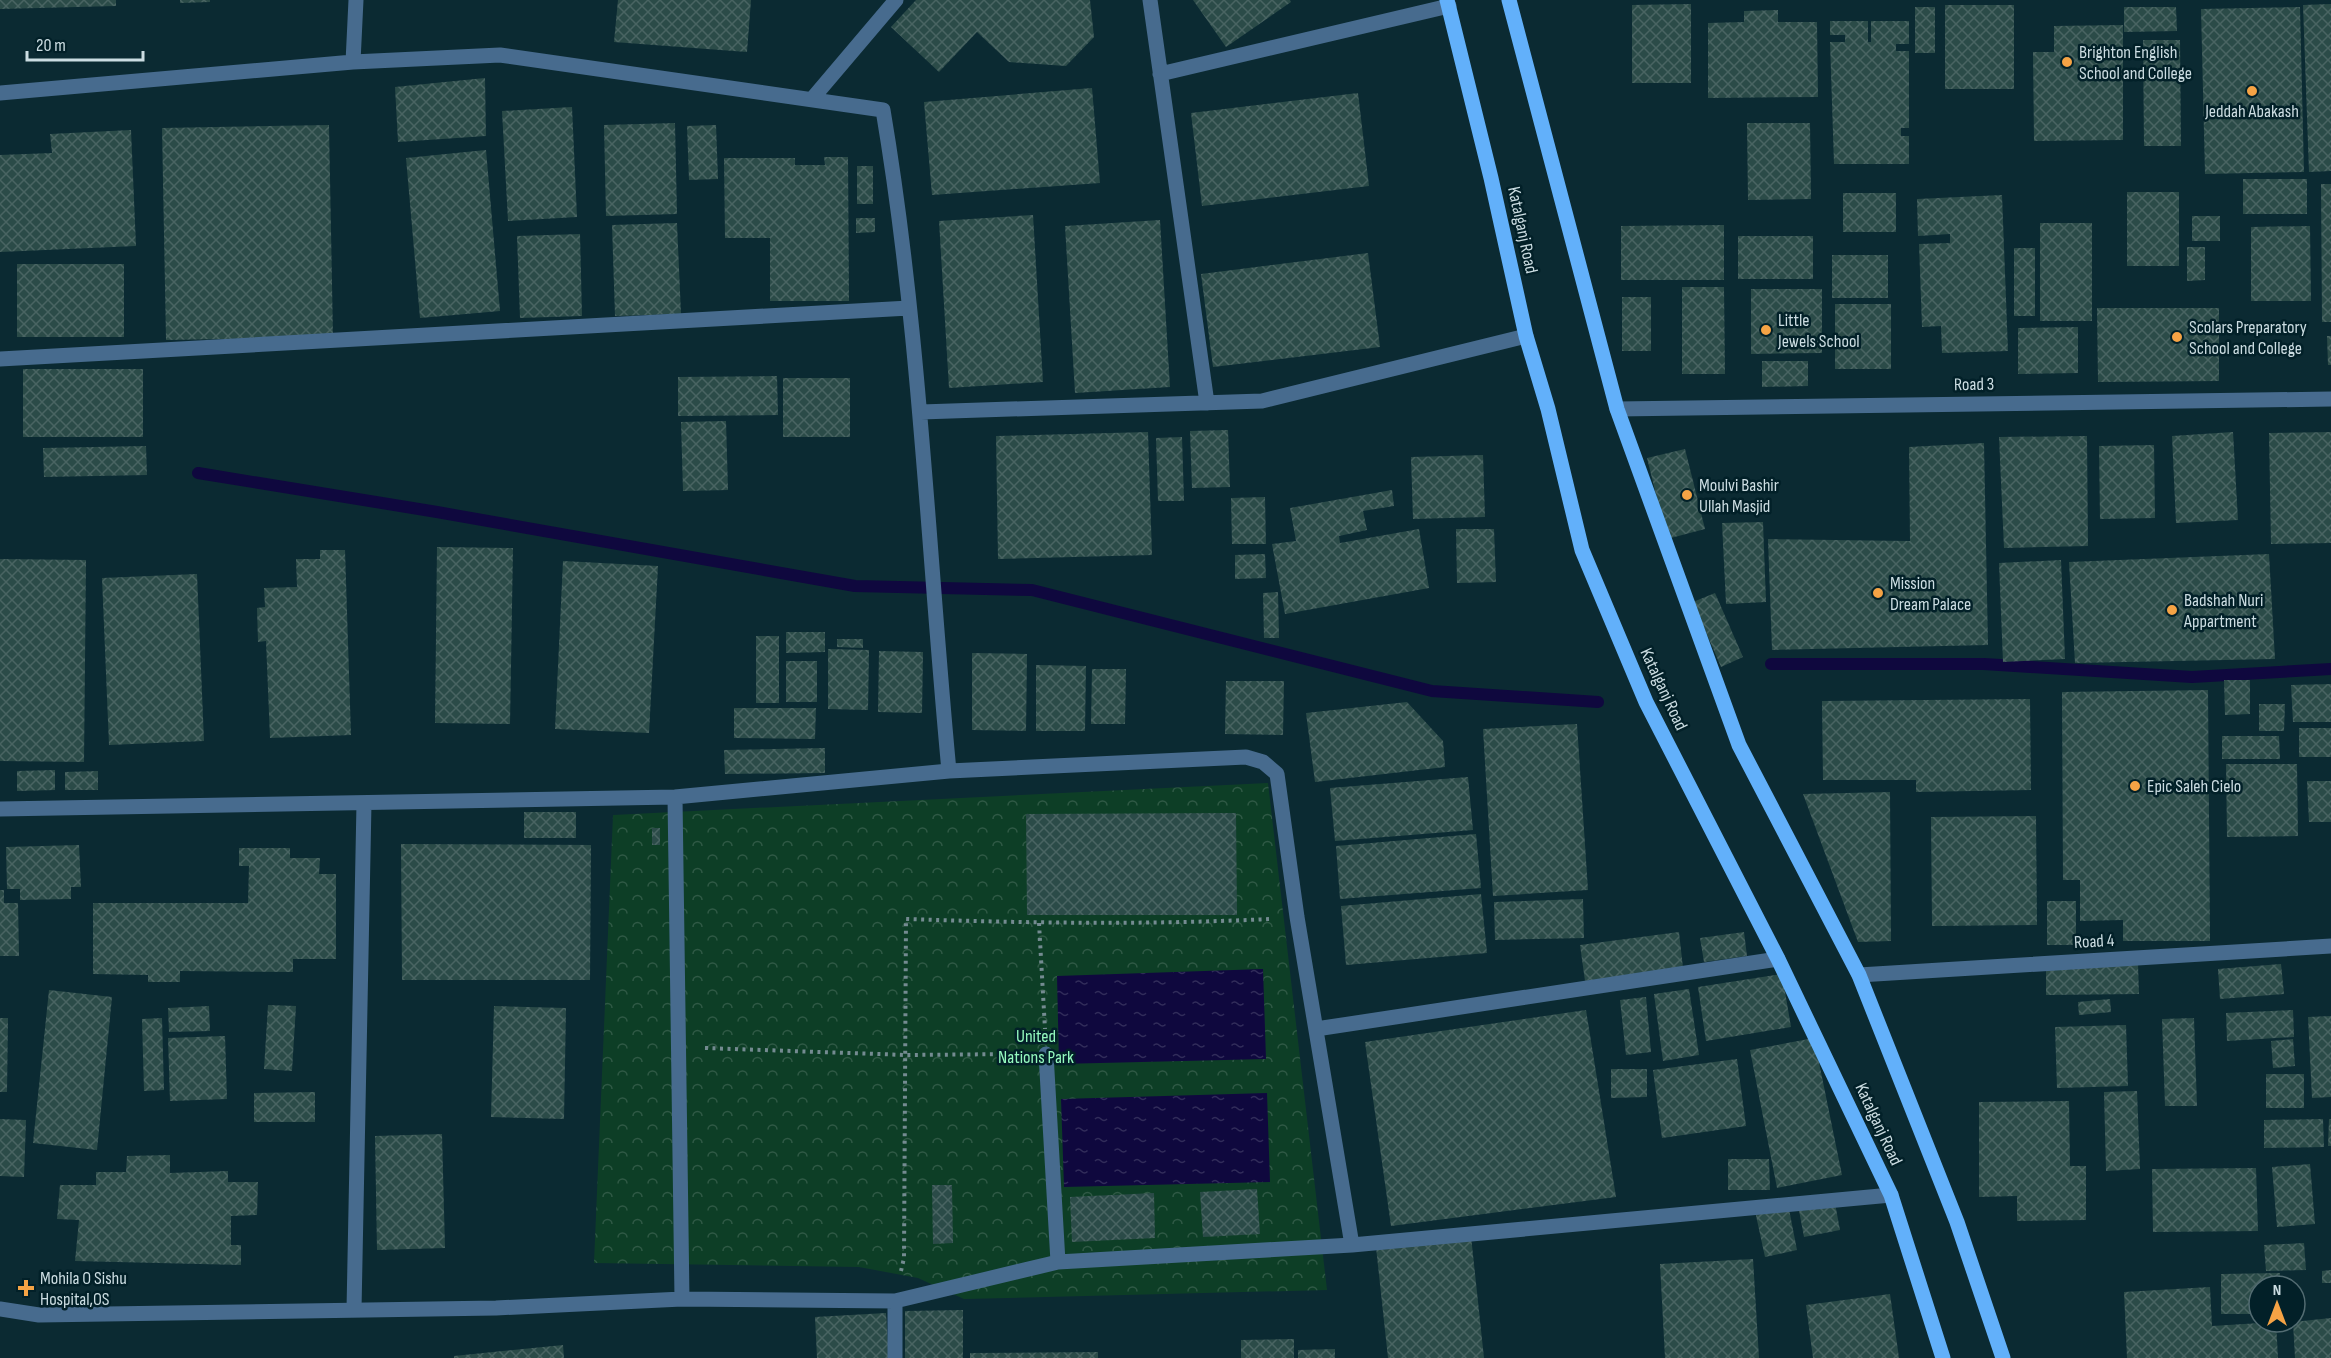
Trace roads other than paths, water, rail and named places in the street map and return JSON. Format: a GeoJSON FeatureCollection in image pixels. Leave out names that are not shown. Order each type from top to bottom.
{"type":"FeatureCollection","features":[{"type":"Feature","properties":{"kind":"main road","name":"Katalganj Road"},"geometry":{"type":"LineString","coordinates":[[1509,0],[1617,409],[1739,745],[1859,975],[1957,1222],[2003,1358]]}},
{"type":"Feature","properties":{"kind":"main road","name":"Katalganj Road"},"geometry":{"type":"LineString","coordinates":[[1448,3],[1491,178],[1526,336],[1548,409],[1582,550],[1646,702],[1778,959],[1891,1195],[1943,1358]]}},
{"type":"Feature","properties":{"kind":"street"},"geometry":{"type":"LineString","coordinates":[[353,62],[356,0]]}},
{"type":"Feature","properties":{"kind":"street"},"geometry":{"type":"LineString","coordinates":[[812,99],[896,0]]}},
{"type":"Feature","properties":{"kind":"street"},"geometry":{"type":"LineString","coordinates":[[1150,0],[1207,403]]}},
{"type":"Feature","properties":{"kind":"street"},"geometry":{"type":"LineString","coordinates":[[1160,74],[1448,3]]}},
{"type":"Feature","properties":{"kind":"street"},"geometry":{"type":"LineString","coordinates":[[0,93],[353,62],[500,55],[883,110],[895,181],[921,412],[949,771]]}},
{"type":"Feature","properties":{"kind":"street"},"geometry":{"type":"LineString","coordinates":[[0,359],[909,308]]}},
{"type":"Feature","properties":{"kind":"street"},"geometry":{"type":"LineString","coordinates":[[921,412],[1262,401],[1526,336]]}},
{"type":"Feature","properties":{"kind":"street","name":"Road 3"},"geometry":{"type":"LineString","coordinates":[[1617,409],[2331,399]]}},
{"type":"Feature","properties":{"kind":"street"},"geometry":{"type":"LineString","coordinates":[[0,809],[675,797],[949,771],[1246,757],[1263,762],[1277,774],[1297,917],[1352,1245]]}},
{"type":"Feature","properties":{"kind":"street"},"geometry":{"type":"LineString","coordinates":[[675,797],[682,1299]]}},
{"type":"Feature","properties":{"kind":"street"},"geometry":{"type":"LineString","coordinates":[[354,1310],[364,802]]}},
{"type":"Feature","properties":{"kind":"street","name":"Road 4"},"geometry":{"type":"LineString","coordinates":[[1859,975],[2331,946]]}},
{"type":"Feature","properties":{"kind":"street"},"geometry":{"type":"LineString","coordinates":[[1316,1029],[1778,959]]}},
{"type":"Feature","properties":{"kind":"street"},"geometry":{"type":"LineString","coordinates":[[1046,1053],[1058,1262]]}},
{"type":"Feature","properties":{"kind":"street"},"geometry":{"type":"LineString","coordinates":[[0,1309],[39,1315],[496,1308],[682,1299],[895,1301],[1058,1262],[1352,1245],[1891,1195]]}},
{"type":"Feature","properties":{"kind":"street"},"geometry":{"type":"LineString","coordinates":[[895,1301],[895,1358]]}},
{"type":"Feature","properties":{"kind":"water"},"geometry":{"type":"Polygon","coordinates":[[[1263,969],[1266,1059],[1059,1064],[1057,976],[1263,969]]]}},
{"type":"Feature","properties":{"kind":"water"},"geometry":{"type":"Polygon","coordinates":[[[1267,1093],[1270,1182],[1064,1187],[1061,1099],[1267,1093]]]}},
{"type":"Feature","properties":{"kind":"waterway"},"geometry":{"type":"LineString","coordinates":[[198,473],[437,512],[855,586],[1032,590],[1432,691],[1598,702]]}},
{"type":"Feature","properties":{"kind":"waterway"},"geometry":{"type":"LineString","coordinates":[[1771,664],[1984,664],[2192,677],[2331,669]]}},
{"type":"Feature","properties":{"kind":"place","name":"Brighton English School and College"},"geometry":{"type":"Point","coordinates":[2067,62]}},
{"type":"Feature","properties":{"kind":"place","name":"Jeddah Abakash"},"geometry":{"type":"Point","coordinates":[2252,91]}},
{"type":"Feature","properties":{"kind":"place","name":"Little Jewels School"},"geometry":{"type":"Point","coordinates":[1766,330]}},
{"type":"Feature","properties":{"kind":"place","name":"Scolars Preparatory School and College"},"geometry":{"type":"Point","coordinates":[2177,337]}},
{"type":"Feature","properties":{"kind":"place","name":"Moulvi Bashir Ullah Masjid"},"geometry":{"type":"Point","coordinates":[1687,495]}},
{"type":"Feature","properties":{"kind":"place","name":"Mission Dream Palace"},"geometry":{"type":"Point","coordinates":[1878,593]}},
{"type":"Feature","properties":{"kind":"place","name":"Badshah Nuri Appartment"},"geometry":{"type":"Point","coordinates":[2172,610]}},
{"type":"Feature","properties":{"kind":"place","name":"Epic Saleh Cielo"},"geometry":{"type":"Point","coordinates":[2135,786]}},
{"type":"Feature","properties":{"kind":"place","name":"Mohila O Sishu Hospital,OS"},"geometry":{"type":"Point","coordinates":[26,1288]}},
{"type":"Feature","properties":{"kind":"park label","name":"United Nations Park"},"geometry":{"type":"Point","coordinates":[1036,1046]}}]}
